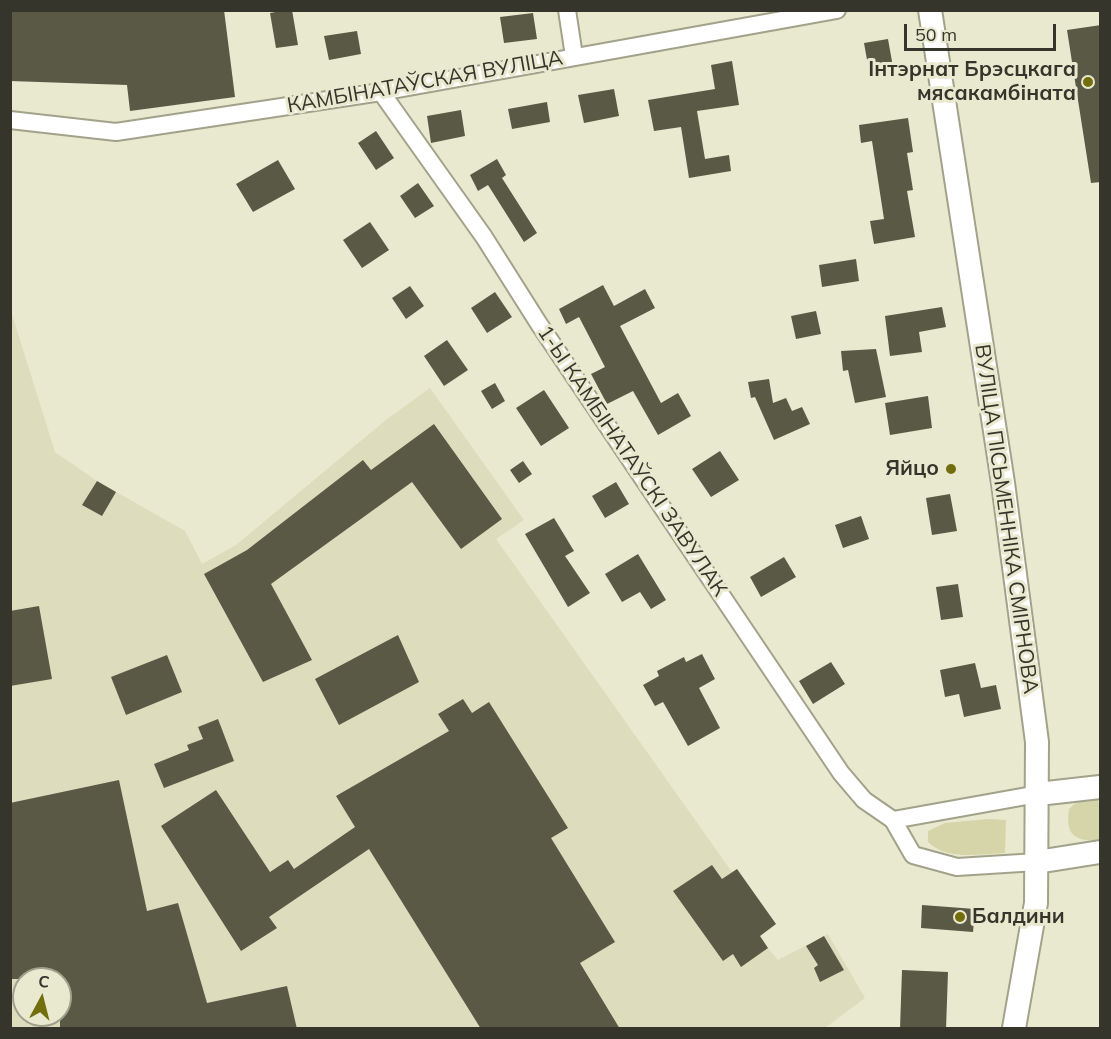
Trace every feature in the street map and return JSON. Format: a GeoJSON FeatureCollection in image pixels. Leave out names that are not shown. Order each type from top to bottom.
{"type":"FeatureCollection","features":[{"type":"Feature","properties":{"kind":"main road","name":"ВУЛІЦА ПІСЬМЕННІКА СМІРНОВА"},"geometry":{"type":"LineString","coordinates":[[930,10],[1003,483],[1037,742],[1036,903],[1014,1029]]}},
{"type":"Feature","properties":{"kind":"main road"},"geometry":{"type":"LineString","coordinates":[[1038,794],[1101,787]]}},
{"type":"Feature","properties":{"kind":"main road"},"geometry":{"type":"LineString","coordinates":[[1037,862],[1101,852]]}},
{"type":"Feature","properties":{"kind":"street"},"geometry":{"type":"LineString","coordinates":[[567,10],[574,56]]}},
{"type":"Feature","properties":{"kind":"street","name":"КАМБІНАТАЎСКАЯ ВУЛІЦА"},"geometry":{"type":"LineString","coordinates":[[10,120],[116,132],[381,92],[837,10]]}},
{"type":"Feature","properties":{"kind":"street","name":"1-Ы КАМБІНАТАЎСКІ ЗАВУЛАК"},"geometry":{"type":"LineString","coordinates":[[381,92],[484,237],[539,324],[841,773],[864,800],[893,820]]}},
{"type":"Feature","properties":{"kind":"street"},"geometry":{"type":"LineString","coordinates":[[1037,862],[957,867],[913,855],[893,820],[1038,794]]}},
{"type":"Feature","properties":{"kind":"shaded area"},"geometry":{"type":"Polygon","coordinates":[[[10,308],[55,452],[97,481],[185,531],[202,564],[236,545],[387,419],[430,388],[524,520],[496,539],[732,872],[737,869],[776,924],[760,936],[768,948],[778,960],[828,934],[865,998],[825,1028],[11,1028],[10,308]]]}},
{"type":"Feature","properties":{"kind":"shaded area"},"geometry":{"type":"Polygon","coordinates":[[[1087,799],[1098,799],[1100,840],[1084,840],[1070,831],[1069,809],[1074,804],[1087,799]]]}},
{"type":"Feature","properties":{"kind":"shaded area"},"geometry":{"type":"Polygon","coordinates":[[[988,819],[1006,820],[1005,853],[954,854],[936,848],[928,842],[928,831],[945,823],[988,819]]]}},
{"type":"Feature","properties":{"kind":"building"},"geometry":{"type":"Polygon","coordinates":[[[10,10],[224,10],[235,97],[130,111],[127,85],[10,81],[10,10]]]}},
{"type":"Feature","properties":{"kind":"building"},"geometry":{"type":"Polygon","coordinates":[[[292,10],[298,45],[276,48],[270,13],[292,10]]]}},
{"type":"Feature","properties":{"kind":"building"},"geometry":{"type":"Polygon","coordinates":[[[533,13],[537,39],[504,43],[500,17],[533,13]]]}},
{"type":"Feature","properties":{"kind":"building","name":"Інтэрнат Брэсцкага мясакамбіната"},"geometry":{"type":"Polygon","coordinates":[[[1101,25],[1101,182],[1091,183],[1067,30],[1101,25]]]}},
{"type":"Feature","properties":{"kind":"building"},"geometry":{"type":"Polygon","coordinates":[[[357,31],[361,54],[329,60],[324,36],[357,31]]]}},
{"type":"Feature","properties":{"kind":"building"},"geometry":{"type":"Polygon","coordinates":[[[888,39],[893,67],[869,71],[864,43],[888,39]]]}},
{"type":"Feature","properties":{"kind":"building"},"geometry":{"type":"Polygon","coordinates":[[[732,61],[739,105],[697,111],[705,159],[729,155],[731,171],[689,178],[681,127],[654,131],[648,100],[715,89],[711,65],[732,61]]]}},
{"type":"Feature","properties":{"kind":"building"},"geometry":{"type":"Polygon","coordinates":[[[614,89],[619,116],[584,123],[578,95],[614,89]]]}},
{"type":"Feature","properties":{"kind":"building"},"geometry":{"type":"Polygon","coordinates":[[[547,102],[550,122],[512,129],[508,109],[547,102]]]}},
{"type":"Feature","properties":{"kind":"building"},"geometry":{"type":"Polygon","coordinates":[[[461,110],[465,136],[431,143],[427,116],[461,110]]]}},
{"type":"Feature","properties":{"kind":"building"},"geometry":{"type":"Polygon","coordinates":[[[908,118],[913,152],[907,153],[913,190],[907,191],[915,237],[874,244],[870,221],[884,219],[872,141],[861,143],[859,125],[908,118]]]}},
{"type":"Feature","properties":{"kind":"building"},"geometry":{"type":"Polygon","coordinates":[[[376,131],[394,158],[376,170],[358,143],[376,131]]]}},
{"type":"Feature","properties":{"kind":"building"},"geometry":{"type":"Polygon","coordinates":[[[497,159],[506,175],[502,178],[537,233],[524,242],[488,185],[478,191],[470,175],[497,159]]]}},
{"type":"Feature","properties":{"kind":"building"},"geometry":{"type":"Polygon","coordinates":[[[278,160],[295,189],[253,212],[236,184],[278,160]]]}},
{"type":"Feature","properties":{"kind":"building"},"geometry":{"type":"Polygon","coordinates":[[[418,183],[434,206],[415,218],[400,196],[418,183]]]}},
{"type":"Feature","properties":{"kind":"building"},"geometry":{"type":"Polygon","coordinates":[[[370,222],[389,250],[362,268],[343,240],[370,222]]]}},
{"type":"Feature","properties":{"kind":"building"},"geometry":{"type":"Polygon","coordinates":[[[856,259],[859,281],[822,287],[819,265],[856,259]]]}},
{"type":"Feature","properties":{"kind":"building"},"geometry":{"type":"Polygon","coordinates":[[[603,285],[614,306],[645,289],[655,308],[620,326],[661,403],[678,393],[691,416],[658,435],[633,391],[607,404],[591,374],[605,367],[579,317],[566,324],[559,309],[603,285]]]}},
{"type":"Feature","properties":{"kind":"building"},"geometry":{"type":"Polygon","coordinates":[[[410,286],[424,306],[406,319],[392,298],[410,286]]]}},
{"type":"Feature","properties":{"kind":"building"},"geometry":{"type":"Polygon","coordinates":[[[495,292],[512,317],[487,333],[471,308],[495,292]]]}},
{"type":"Feature","properties":{"kind":"building"},"geometry":{"type":"Polygon","coordinates":[[[942,307],[946,327],[919,332],[922,352],[890,356],[885,316],[942,307]]]}},
{"type":"Feature","properties":{"kind":"building"},"geometry":{"type":"Polygon","coordinates":[[[816,311],[821,334],[796,339],[791,316],[816,311]]]}},
{"type":"Feature","properties":{"kind":"building"},"geometry":{"type":"Polygon","coordinates":[[[447,340],[468,370],[444,386],[424,356],[447,340]]]}},
{"type":"Feature","properties":{"kind":"building"},"geometry":{"type":"Polygon","coordinates":[[[876,349],[886,397],[855,403],[848,370],[843,371],[841,351],[876,349]]]}},
{"type":"Feature","properties":{"kind":"building"},"geometry":{"type":"Polygon","coordinates":[[[769,379],[773,403],[786,398],[792,411],[802,407],[810,424],[774,440],[755,397],[751,398],[748,382],[769,379]]]}},
{"type":"Feature","properties":{"kind":"building"},"geometry":{"type":"Polygon","coordinates":[[[495,383],[505,401],[492,409],[481,391],[495,383]]]}},
{"type":"Feature","properties":{"kind":"building"},"geometry":{"type":"Polygon","coordinates":[[[544,390],[569,428],[541,446],[516,408],[544,390]]]}},
{"type":"Feature","properties":{"kind":"building"},"geometry":{"type":"Polygon","coordinates":[[[928,396],[932,428],[890,435],[885,403],[928,396]]]}},
{"type":"Feature","properties":{"kind":"building"},"geometry":{"type":"Polygon","coordinates":[[[434,424],[502,519],[461,549],[412,482],[271,584],[312,660],[263,682],[204,574],[247,550],[363,460],[371,470],[434,424]]]}},
{"type":"Feature","properties":{"kind":"building"},"geometry":{"type":"Polygon","coordinates":[[[720,451],[739,480],[711,497],[692,469],[720,451]]]}},
{"type":"Feature","properties":{"kind":"building"},"geometry":{"type":"Polygon","coordinates":[[[523,461],[532,474],[519,483],[510,470],[523,461]]]}},
{"type":"Feature","properties":{"kind":"building"},"geometry":{"type":"Polygon","coordinates":[[[97,481],[116,492],[102,516],[82,505],[97,481]]]}},
{"type":"Feature","properties":{"kind":"building"},"geometry":{"type":"Polygon","coordinates":[[[616,482],[629,504],[605,518],[592,496],[616,482]]]}},
{"type":"Feature","properties":{"kind":"building"},"geometry":{"type":"Polygon","coordinates":[[[950,494],[957,531],[932,535],[926,498],[950,494]]]}},
{"type":"Feature","properties":{"kind":"building"},"geometry":{"type":"Polygon","coordinates":[[[861,516],[869,539],[843,548],[835,525],[861,516]]]}},
{"type":"Feature","properties":{"kind":"building"},"geometry":{"type":"Polygon","coordinates":[[[554,518],[574,551],[565,556],[590,593],[568,607],[525,534],[554,518]]]}},
{"type":"Feature","properties":{"kind":"building"},"geometry":{"type":"Polygon","coordinates":[[[638,554],[666,600],[651,609],[640,592],[622,602],[605,574],[638,554]]]}},
{"type":"Feature","properties":{"kind":"building"},"geometry":{"type":"Polygon","coordinates":[[[784,557],[796,577],[761,597],[750,577],[784,557]]]}},
{"type":"Feature","properties":{"kind":"building"},"geometry":{"type":"Polygon","coordinates":[[[958,584],[963,617],[941,620],[936,587],[958,584]]]}},
{"type":"Feature","properties":{"kind":"building"},"geometry":{"type":"Polygon","coordinates":[[[39,606],[52,679],[10,686],[10,611],[39,606]]]}},
{"type":"Feature","properties":{"kind":"building"},"geometry":{"type":"Polygon","coordinates":[[[398,635],[419,682],[339,725],[315,679],[398,635]]]}},
{"type":"Feature","properties":{"kind":"building"},"geometry":{"type":"Polygon","coordinates":[[[702,654],[715,679],[699,688],[720,728],[688,746],[663,702],[655,706],[643,685],[659,676],[657,671],[684,657],[686,662],[702,654]]]}},
{"type":"Feature","properties":{"kind":"building"},"geometry":{"type":"Polygon","coordinates":[[[167,655],[182,692],[126,715],[111,677],[167,655]]]}},
{"type":"Feature","properties":{"kind":"building"},"geometry":{"type":"Polygon","coordinates":[[[831,662],[845,684],[813,704],[799,681],[831,662]]]}},
{"type":"Feature","properties":{"kind":"building"},"geometry":{"type":"Polygon","coordinates":[[[975,663],[981,688],[996,685],[1001,709],[964,717],[959,694],[945,697],[940,670],[975,663]]]}},
{"type":"Feature","properties":{"kind":"building"},"geometry":{"type":"Polygon","coordinates":[[[463,699],[472,713],[489,702],[568,828],[551,838],[615,942],[580,963],[620,1029],[481,1029],[369,849],[269,917],[277,928],[241,951],[161,826],[216,790],[270,872],[288,860],[294,869],[355,827],[336,796],[449,731],[438,714],[463,699]]]}},
{"type":"Feature","properties":{"kind":"building"},"geometry":{"type":"Polygon","coordinates":[[[218,719],[234,761],[164,788],[154,764],[189,750],[187,745],[203,739],[198,727],[218,719]]]}},
{"type":"Feature","properties":{"kind":"building"},"geometry":{"type":"Polygon","coordinates":[[[119,780],[147,911],[178,903],[207,1003],[287,986],[297,1029],[60,1029],[60,1027],[72,1027],[72,967],[12,967],[12,979],[10,979],[10,803],[119,780]]]}},
{"type":"Feature","properties":{"kind":"building"},"geometry":{"type":"Polygon","coordinates":[[[712,865],[722,879],[737,869],[776,924],[760,936],[768,948],[741,967],[733,954],[723,961],[673,891],[712,865]]]}},
{"type":"Feature","properties":{"kind":"building"},"geometry":{"type":"Polygon","coordinates":[[[922,905],[975,909],[973,932],[921,928],[922,905]]]}},
{"type":"Feature","properties":{"kind":"building"},"geometry":{"type":"Polygon","coordinates":[[[824,936],[844,970],[820,982],[814,968],[818,965],[806,946],[824,936]]]}},
{"type":"Feature","properties":{"kind":"building"},"geometry":{"type":"Polygon","coordinates":[[[902,970],[948,972],[946,1029],[900,1029],[902,970]]]}},
{"type":"Feature","properties":{"kind":"place","name":"Інтэрнат Брэсцкага мясакамбіната"},"geometry":{"type":"Point","coordinates":[1088,82]}},
{"type":"Feature","properties":{"kind":"place","name":"Яйцо"},"geometry":{"type":"Point","coordinates":[951,469]}},
{"type":"Feature","properties":{"kind":"place","name":"Балдини"},"geometry":{"type":"Point","coordinates":[960,917]}}]}
